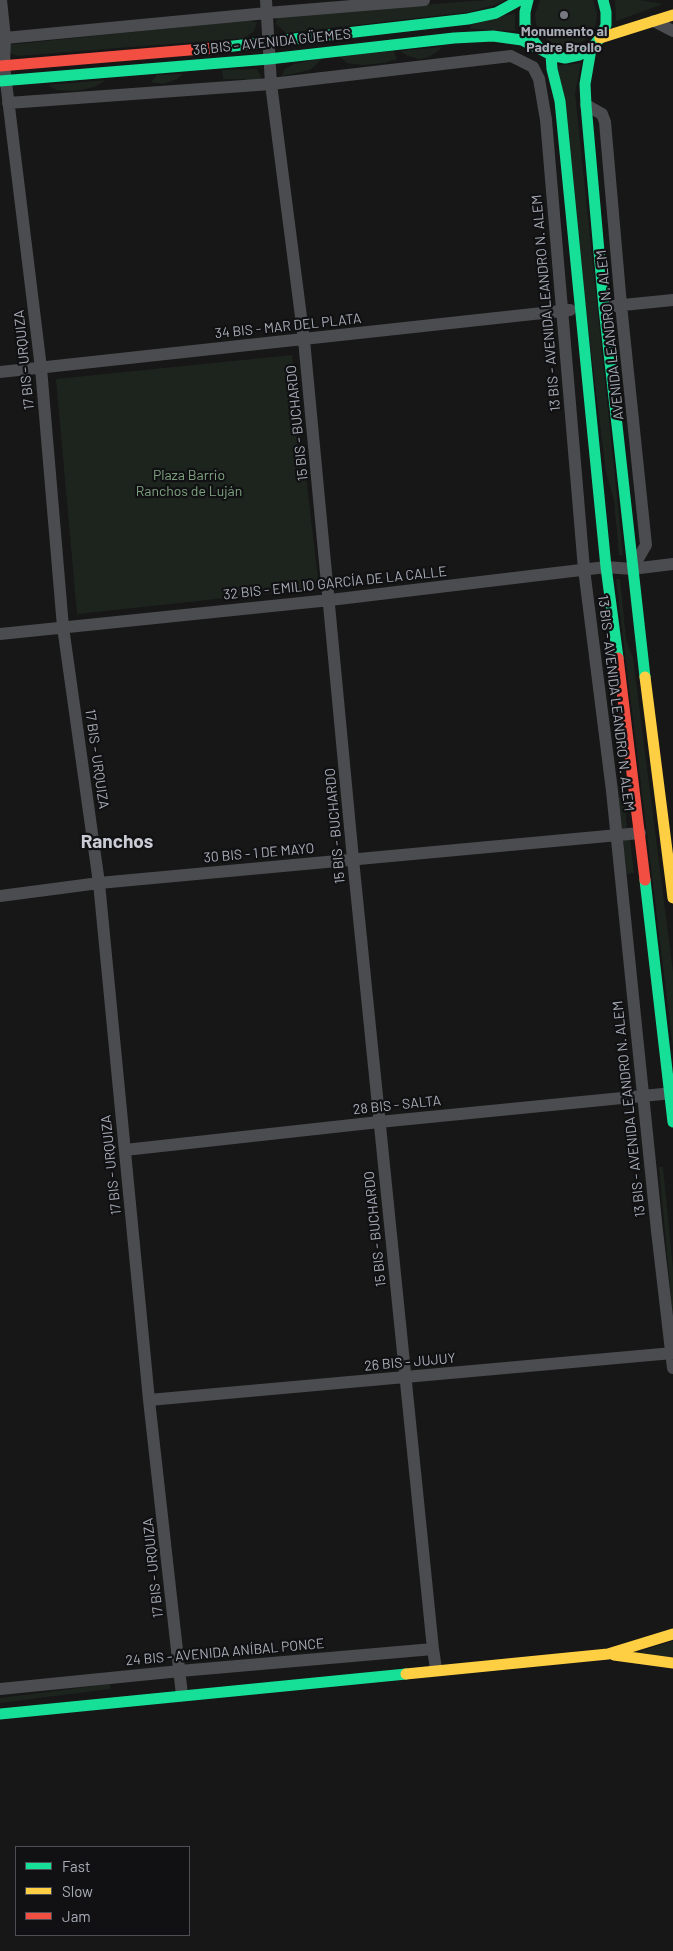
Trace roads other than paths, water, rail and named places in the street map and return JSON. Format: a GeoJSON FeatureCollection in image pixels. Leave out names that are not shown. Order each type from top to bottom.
{"type":"FeatureCollection","features":[{"type":"Feature","properties":{"kind":"main road","name":"36 BIS - AVENIDA GÜEMES"},"geometry":{"type":"LineString","coordinates":[[2,66],[269,43],[468,19],[496,13],[520,0]]}},
{"type":"Feature","properties":{"kind":"main road"},"geometry":{"type":"LineString","coordinates":[[528,0],[525,12],[525,26],[530,38],[548,53],[565,58],[579,55],[591,49],[600,38],[606,25],[606,12],[603,0]]}},
{"type":"Feature","properties":{"kind":"main road"},"geometry":{"type":"LineString","coordinates":[[600,38],[673,15]]}},
{"type":"Feature","properties":{"kind":"main road","name":"36 BIS - AVENIDA GÜEMES"},"geometry":{"type":"LineString","coordinates":[[3,81],[268,59],[454,38],[493,36],[522,40],[548,53]]}},
{"type":"Feature","properties":{"kind":"main road"},"geometry":{"type":"LineString","coordinates":[[591,49],[585,84],[586,105],[604,308],[632,568],[673,898]]}},
{"type":"Feature","properties":{"kind":"main road","name":"13 BIS - AVENIDA LEANDRO N. ALEM"},"geometry":{"type":"LineString","coordinates":[[548,53],[560,101],[606,567],[672,1093],[673,1122]]}},
{"type":"Feature","properties":{"kind":"main road"},"geometry":{"type":"LineString","coordinates":[[0,1714],[608,1654],[673,1634]]}},
{"type":"Feature","properties":{"kind":"main road"},"geometry":{"type":"LineString","coordinates":[[608,1654],[673,1663]]}},
{"type":"Feature","properties":{"kind":"street","name":"17 BIS - URQUIZA"},"geometry":{"type":"LineString","coordinates":[[1,0],[4,38],[3,81],[8,103],[41,368],[63,627],[99,883],[149,1400],[182,1695]]}},
{"type":"Feature","properties":{"kind":"street","name":"36 BIS - AVENIDA GÜEMES"},"geometry":{"type":"LineString","coordinates":[[4,38],[266,6],[424,0]]}},
{"type":"Feature","properties":{"kind":"street","name":"15 BIS - BUCHARDO"},"geometry":{"type":"LineString","coordinates":[[266,6],[269,43],[268,59],[304,340],[353,859],[433,1649]]}},
{"type":"Feature","properties":{"kind":"street"},"geometry":{"type":"LineString","coordinates":[[654,21],[673,31]]}},
{"type":"Feature","properties":{"kind":"street","name":"13 BIS - AVENIDA LEANDRO N. ALEM"},"geometry":{"type":"LineString","coordinates":[[271,84],[511,56],[533,67],[539,78],[543,94],[584,569],[617,835],[673,1368]]}},
{"type":"Feature","properties":{"kind":"street"},"geometry":{"type":"LineString","coordinates":[[8,103],[271,84]]}},
{"type":"Feature","properties":{"kind":"street","name":"AVENIDA LEANDRO N. ALEM"},"geometry":{"type":"LineString","coordinates":[[586,105],[602,114],[605,122],[621,305],[646,545],[632,568]]}},
{"type":"Feature","properties":{"kind":"street"},"geometry":{"type":"LineString","coordinates":[[604,308],[673,300]]}},
{"type":"Feature","properties":{"kind":"street","name":"34 BIS - MAR DEL PLATA"},"geometry":{"type":"LineString","coordinates":[[0,372],[304,340],[580,308]]}},
{"type":"Feature","properties":{"kind":"street","name":"32 BIS - EMILIO GARCÍA DE LA CALLE"},"geometry":{"type":"LineString","coordinates":[[0,634],[330,600],[584,569],[606,567],[632,568],[673,564]]}},
{"type":"Feature","properties":{"kind":"street","name":"30 BIS - 1 DE MAYO"},"geometry":{"type":"LineString","coordinates":[[0,896],[99,883],[640,833]]}},
{"type":"Feature","properties":{"kind":"street","name":"28 BIS - SALTA"},"geometry":{"type":"LineString","coordinates":[[125,1150],[379,1122],[672,1093]]}},
{"type":"Feature","properties":{"kind":"street","name":"26 BIS - JUJUY"},"geometry":{"type":"LineString","coordinates":[[149,1400],[672,1353]]}},
{"type":"Feature","properties":{"kind":"street"},"geometry":{"type":"LineString","coordinates":[[433,1649],[436,1670]]}},
{"type":"Feature","properties":{"kind":"street","name":"24 BIS - AVENIDA ANÍBAL PONCE"},"geometry":{"type":"LineString","coordinates":[[0,1689],[433,1649]]}},
{"type":"Feature","properties":{"kind":"place","name":"Monumento al Padre Broilo"},"geometry":{"type":"Point","coordinates":[564,15]}},
{"type":"Feature","properties":{"kind":"district","name":"Ranchos"},"geometry":{"type":"Point","coordinates":[117,842]}},
{"type":"Feature","properties":{"kind":"park label","name":"Plaza Barrio Ranchos de Luján"},"geometry":{"type":"Point","coordinates":[189,484]}}]}
